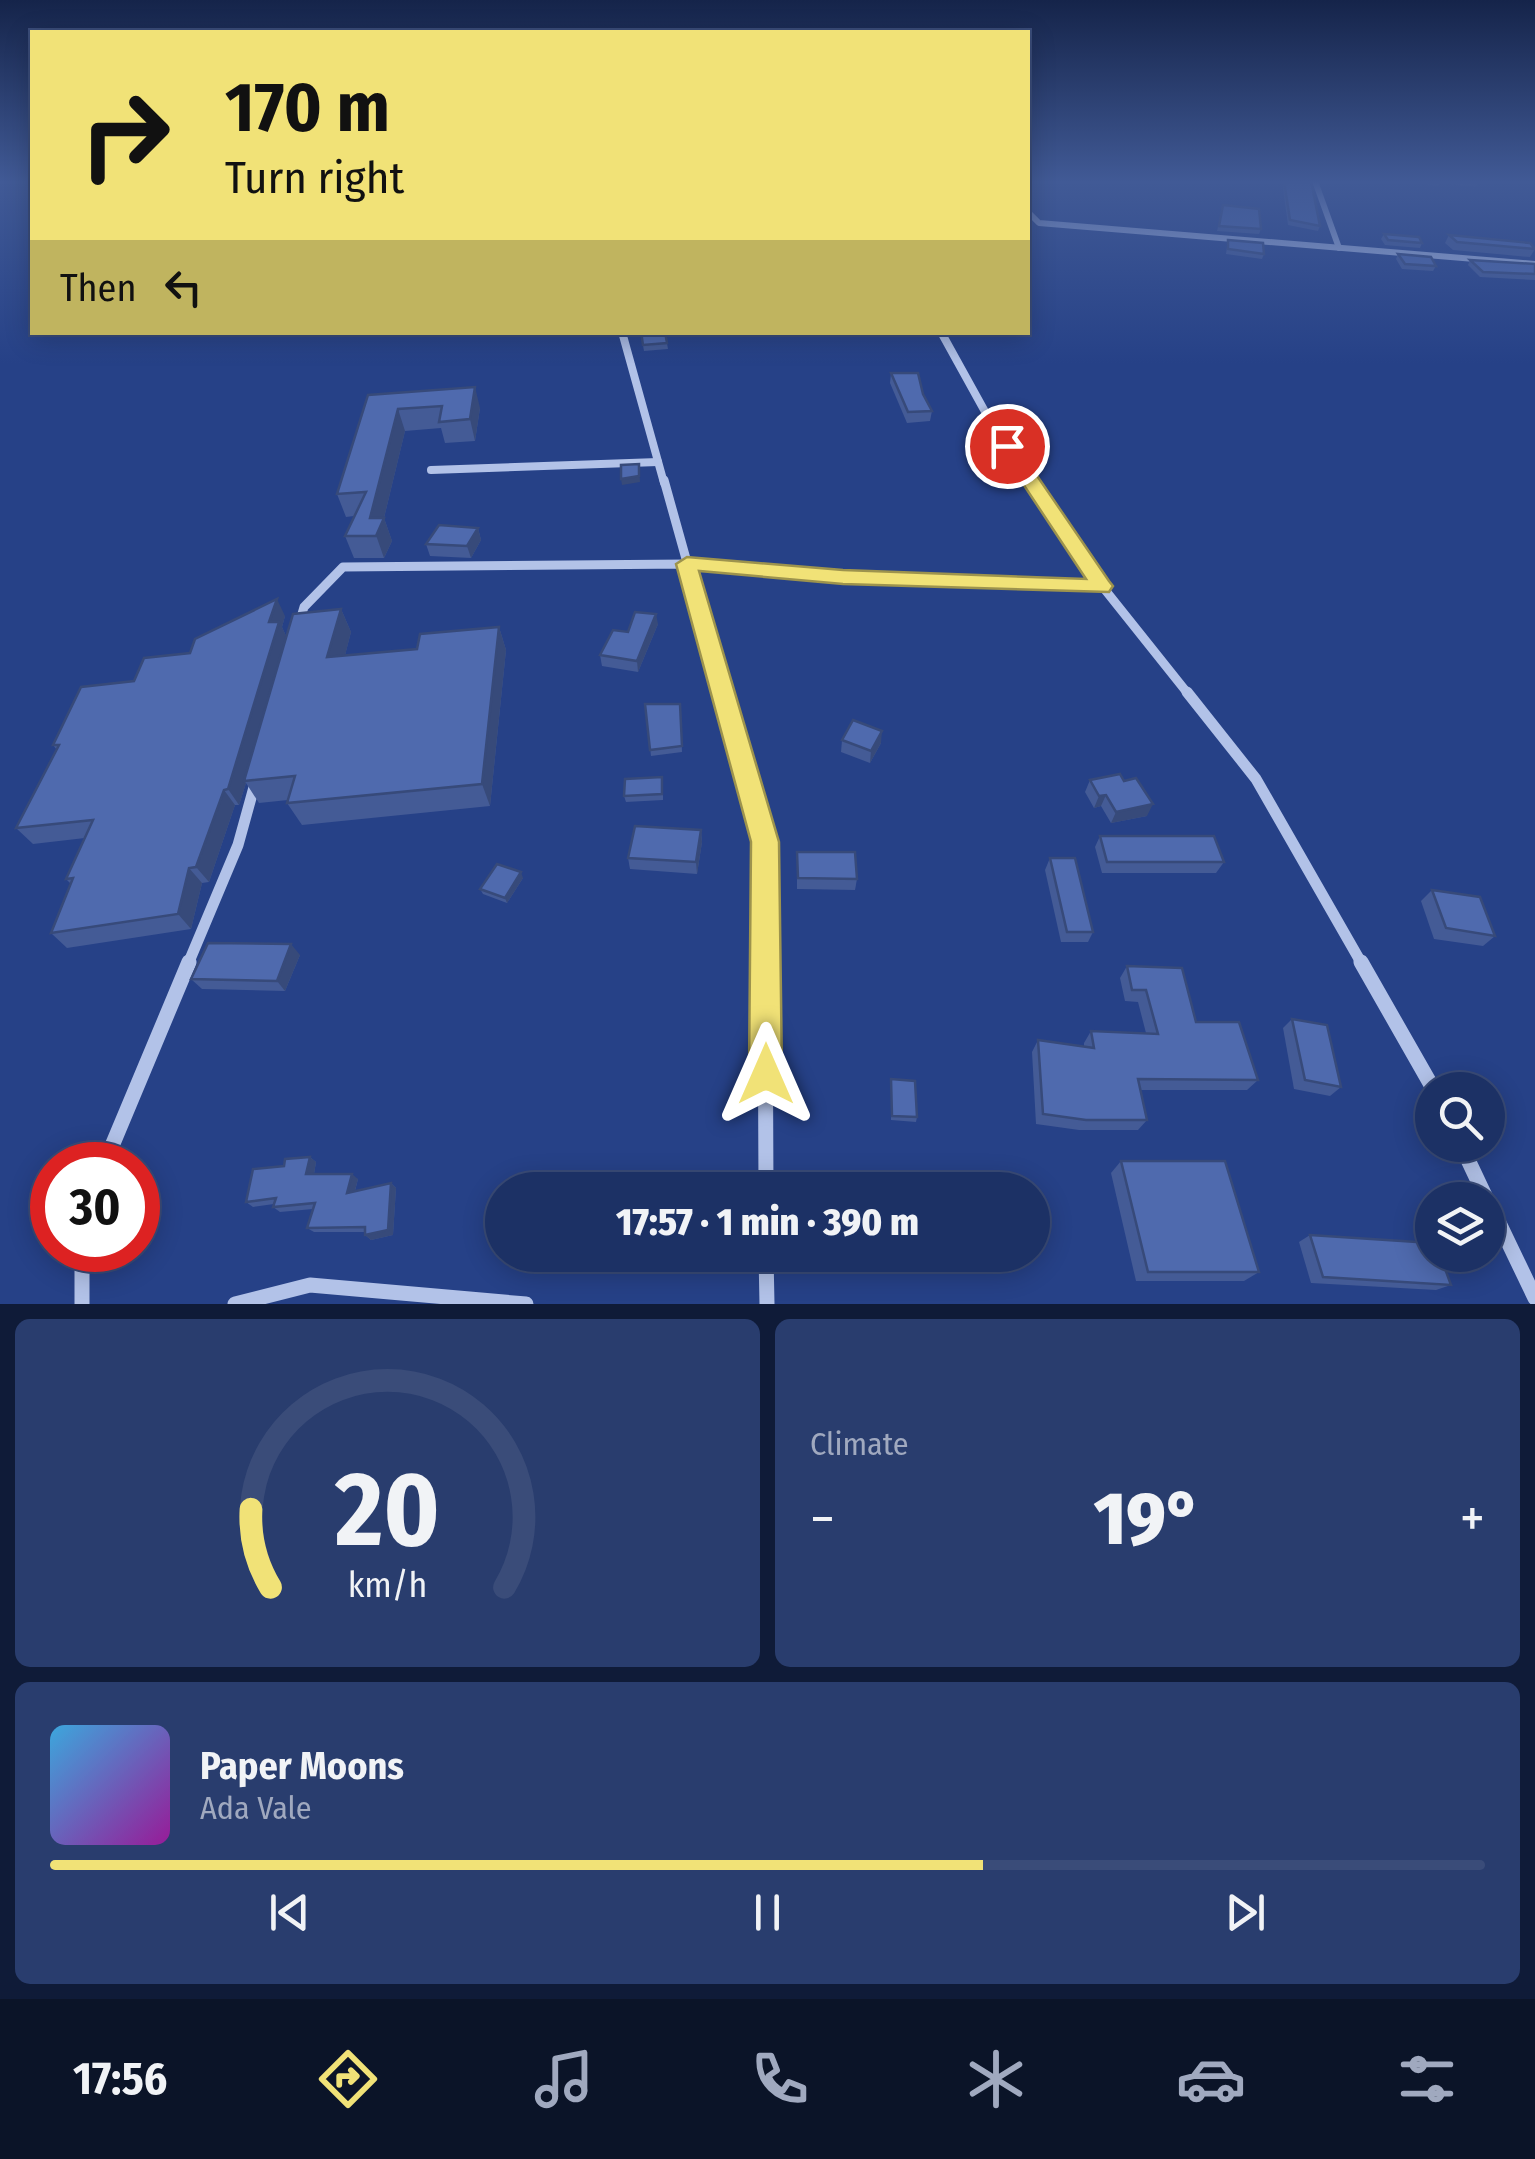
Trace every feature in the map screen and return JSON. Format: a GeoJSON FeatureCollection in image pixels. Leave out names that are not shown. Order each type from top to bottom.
{"type":"FeatureCollection","features":[{"type":"Feature","properties":{"kind":"street"},"geometry":{"type":"LineString","coordinates":[[1265,242],[1535,264]]}},
{"type":"Feature","properties":{"kind":"street"},"geometry":{"type":"LineString","coordinates":[[1337,242],[1339,248]]}},
{"type":"Feature","properties":{"kind":"street"},"geometry":{"type":"LineString","coordinates":[[623,335],[765,842],[766,1172]]}},
{"type":"Feature","properties":{"kind":"street"},"geometry":{"type":"LineString","coordinates":[[943,335],[988,418],[1102,586],[1256,779],[1424,1072]]}},
{"type":"Feature","properties":{"kind":"street"},"geometry":{"type":"LineString","coordinates":[[431,470],[658,462]]}},
{"type":"Feature","properties":{"kind":"street"},"geometry":{"type":"LineString","coordinates":[[294,644],[304,607],[343,566],[687,564],[843,577],[1102,586]]}},
{"type":"Feature","properties":{"kind":"street"},"geometry":{"type":"LineString","coordinates":[[114,1142],[238,846],[258,772]]}},
{"type":"Feature","properties":{"kind":"street"},"geometry":{"type":"LineString","coordinates":[[1505,1235],[1535,1298]]}},
{"type":"Feature","properties":{"kind":"street"},"geometry":{"type":"LineString","coordinates":[[82,1272],[82,1304]]}},
{"type":"Feature","properties":{"kind":"street"},"geometry":{"type":"LineString","coordinates":[[766,1272],[767,1304]]}},
{"type":"Feature","properties":{"kind":"street"},"geometry":{"type":"LineString","coordinates":[[235,1304],[310,1284],[526,1304]]}},
{"type":"Feature","properties":{"kind":"building"},"geometry":{"type":"Polygon","coordinates":[[[1228,242],[1263,243],[1264,254],[1228,249],[1228,242]]]}},
{"type":"Feature","properties":{"kind":"building"},"geometry":{"type":"Polygon","coordinates":[[[1457,242],[1518,242],[1530,243],[1535,249],[1457,242]]]}},
{"type":"Feature","properties":{"kind":"building"},"geometry":{"type":"Polygon","coordinates":[[[1398,254],[1431,257],[1436,266],[1405,264],[1398,254]]]}},
{"type":"Feature","properties":{"kind":"building"},"geometry":{"type":"Polygon","coordinates":[[[1470,260],[1535,264],[1535,274],[1483,272],[1470,260]]]}},
{"type":"Feature","properties":{"kind":"building"},"geometry":{"type":"Polygon","coordinates":[[[641,335],[666,335],[667,343],[643,345],[641,335]]]}},
{"type":"Feature","properties":{"kind":"building"},"geometry":{"type":"Polygon","coordinates":[[[891,373],[918,373],[932,411],[908,412],[891,373]]]}},
{"type":"Feature","properties":{"kind":"building"},"geometry":{"type":"Polygon","coordinates":[[[475,387],[470,419],[439,422],[442,406],[398,409],[370,518],[384,518],[376,536],[345,536],[366,492],[337,494],[368,395],[475,387]]]}},
{"type":"Feature","properties":{"kind":"building"},"geometry":{"type":"Polygon","coordinates":[[[639,464],[639,476],[621,479],[621,465],[639,464]]]}},
{"type":"Feature","properties":{"kind":"building"},"geometry":{"type":"Polygon","coordinates":[[[439,525],[478,528],[467,546],[426,544],[439,525]]]}},
{"type":"Feature","properties":{"kind":"building"},"geometry":{"type":"Polygon","coordinates":[[[277,599],[269,622],[279,622],[228,789],[224,790],[196,867],[189,868],[178,914],[51,933],[73,878],[66,879],[93,820],[16,828],[59,745],[53,745],[81,687],[134,681],[144,658],[190,653],[195,639],[277,599]]]}},
{"type":"Feature","properties":{"kind":"building"},"geometry":{"type":"Polygon","coordinates":[[[341,609],[327,657],[417,649],[420,634],[499,627],[482,784],[287,803],[295,776],[244,781],[293,614],[341,609]]]}},
{"type":"Feature","properties":{"kind":"building"},"geometry":{"type":"Polygon","coordinates":[[[635,612],[656,614],[637,661],[600,655],[613,630],[628,632],[635,612]]]}},
{"type":"Feature","properties":{"kind":"building"},"geometry":{"type":"Polygon","coordinates":[[[645,704],[680,704],[682,746],[650,750],[645,704]]]}},
{"type":"Feature","properties":{"kind":"building"},"geometry":{"type":"Polygon","coordinates":[[[853,720],[882,731],[871,751],[842,740],[853,720]]]}},
{"type":"Feature","properties":{"kind":"building"},"geometry":{"type":"Polygon","coordinates":[[[1120,774],[1124,781],[1136,778],[1153,804],[1116,812],[1106,795],[1099,796],[1090,780],[1120,774]]]}},
{"type":"Feature","properties":{"kind":"building"},"geometry":{"type":"Polygon","coordinates":[[[662,777],[662,794],[624,796],[625,779],[662,777]]]}},
{"type":"Feature","properties":{"kind":"building"},"geometry":{"type":"Polygon","coordinates":[[[635,826],[701,830],[696,862],[628,858],[635,826]]]}},
{"type":"Feature","properties":{"kind":"building"},"geometry":{"type":"Polygon","coordinates":[[[1100,836],[1214,836],[1224,862],[1107,862],[1100,836]]]}},
{"type":"Feature","properties":{"kind":"building"},"geometry":{"type":"Polygon","coordinates":[[[797,852],[855,852],[857,879],[798,878],[797,852]]]}},
{"type":"Feature","properties":{"kind":"building"},"geometry":{"type":"Polygon","coordinates":[[[1050,858],[1075,858],[1093,932],[1067,932],[1050,858]]]}},
{"type":"Feature","properties":{"kind":"building"},"geometry":{"type":"Polygon","coordinates":[[[497,864],[521,872],[505,898],[480,889],[497,864]]]}},
{"type":"Feature","properties":{"kind":"building"},"geometry":{"type":"Polygon","coordinates":[[[1432,890],[1480,897],[1495,936],[1446,928],[1432,890]]]}},
{"type":"Feature","properties":{"kind":"building"},"geometry":{"type":"Polygon","coordinates":[[[208,943],[291,944],[277,981],[191,979],[208,943]]]}},
{"type":"Feature","properties":{"kind":"building"},"geometry":{"type":"Polygon","coordinates":[[[1127,966],[1182,968],[1196,1022],[1239,1022],[1258,1080],[1138,1079],[1147,1120],[1086,1120],[1043,1114],[1038,1040],[1094,1048],[1091,1031],[1158,1034],[1146,990],[1132,990],[1127,966]]]}},
{"type":"Feature","properties":{"kind":"building"},"geometry":{"type":"Polygon","coordinates":[[[1292,1019],[1327,1025],[1341,1087],[1305,1080],[1292,1019]]]}},
{"type":"Feature","properties":{"kind":"building"},"geometry":{"type":"Polygon","coordinates":[[[891,1079],[915,1081],[917,1117],[892,1116],[891,1079]]]}},
{"type":"Feature","properties":{"kind":"building"},"geometry":{"type":"Polygon","coordinates":[[[310,1157],[306,1174],[352,1174],[347,1193],[391,1183],[388,1230],[365,1235],[365,1227],[307,1228],[315,1203],[273,1207],[276,1198],[246,1202],[253,1169],[284,1166],[285,1159],[310,1157]]]}},
{"type":"Feature","properties":{"kind":"building"},"geometry":{"type":"Polygon","coordinates":[[[1121,1161],[1225,1161],[1259,1272],[1148,1272],[1121,1161]]]}},
{"type":"Feature","properties":{"kind":"building"},"geometry":{"type":"Polygon","coordinates":[[[1310,1235],[1415,1242],[1415,1272],[1446,1272],[1451,1285],[1323,1277],[1310,1235]]]}},
{"type":"Feature","properties":{"kind":"route"},"geometry":{"type":"LineString","coordinates":[[766,1074],[765,842],[687,564],[843,577],[1102,586],[1007,446]]}}]}
